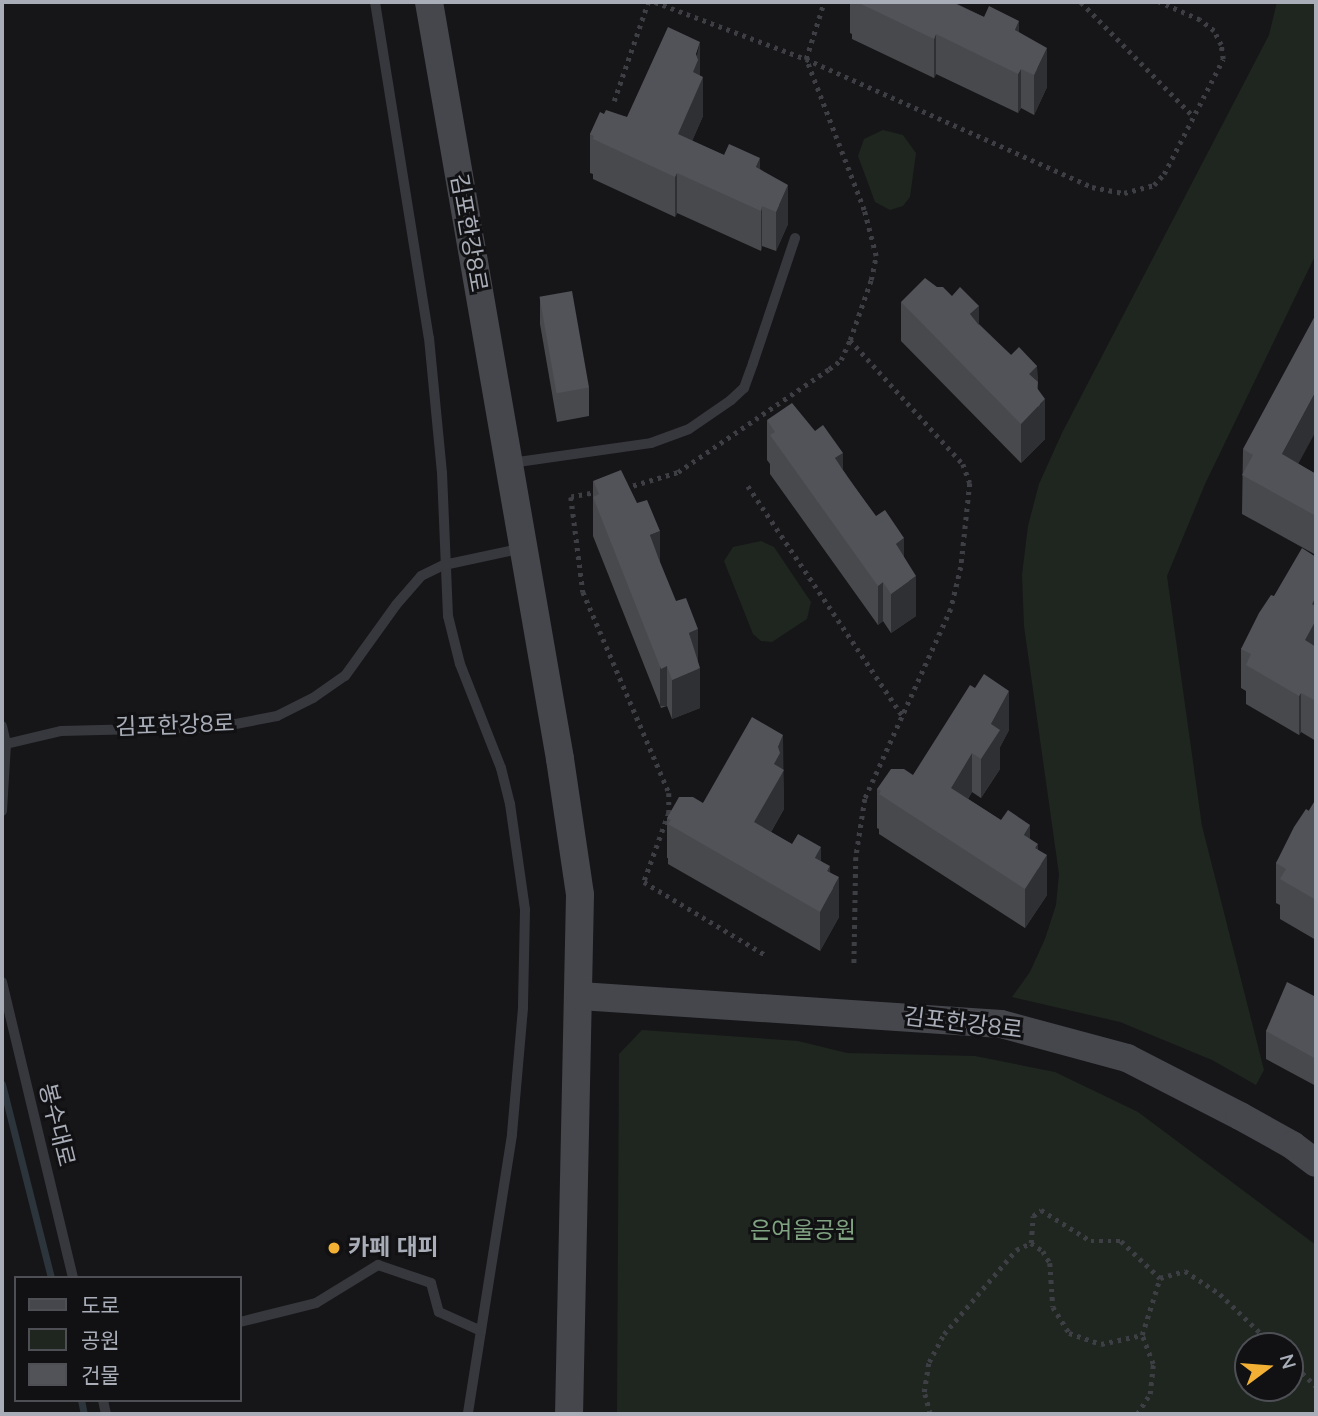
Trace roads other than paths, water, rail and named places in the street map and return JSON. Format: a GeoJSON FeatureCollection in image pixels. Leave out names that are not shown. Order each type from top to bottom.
{"type":"FeatureCollection","features":[{"type":"Feature","properties":{"kind":"street","name":"김포한강8로"},"geometry":{"type":"LineString","coordinates":[[429,2],[551,706],[580,895],[580,996],[569,1414]]}},
{"type":"Feature","properties":{"kind":"street","name":"김포한강8로"},"geometry":{"type":"LineString","coordinates":[[507,464],[514,550],[570,899],[580,996]]}},
{"type":"Feature","properties":{"kind":"street","name":"김포한강8로"},"geometry":{"type":"LineString","coordinates":[[580,996],[1001,1024],[1127,1058],[1250,1121],[1292,1145],[1316,1164]]}},
{"type":"Feature","properties":{"kind":"lane"},"geometry":{"type":"LineString","coordinates":[[374,2],[429,338],[442,473],[444,565],[454,644],[492,740],[510,804],[525,910],[523,1008],[512,1135],[498,1242],[468,1414]]}},
{"type":"Feature","properties":{"kind":"lane"},"geometry":{"type":"LineString","coordinates":[[507,464],[651,443],[689,429],[731,400],[744,388],[795,238]]}},
{"type":"Feature","properties":{"kind":"lane","name":"김포한강8로"},"geometry":{"type":"LineString","coordinates":[[4,745],[61,731],[220,727],[277,716],[313,698],[345,676],[396,604],[421,576],[444,565],[514,550]]}},
{"type":"Feature","properties":{"kind":"lane"},"geometry":{"type":"LineString","coordinates":[[2,726],[2,811]]}},
{"type":"Feature","properties":{"kind":"lane","name":"봉수대로"},"geometry":{"type":"LineString","coordinates":[[2,982],[74,1276]]}},
{"type":"Feature","properties":{"kind":"lane"},"geometry":{"type":"LineString","coordinates":[[242,1322],[316,1303],[378,1265],[431,1283],[439,1311],[481,1331]]}},
{"type":"Feature","properties":{"kind":"waterway"},"geometry":{"type":"LineString","coordinates":[[2,1084],[50,1276]]}},
{"type":"Feature","properties":{"kind":"waterway"},"geometry":{"type":"LineString","coordinates":[[81,1402],[84,1414]]}},
{"type":"Feature","properties":{"kind":"place","name":"카페 대피"},"geometry":{"type":"Point","coordinates":[334,1248]}},
{"type":"Feature","properties":{"kind":"park label","name":"은여울공원"},"geometry":{"type":"Point","coordinates":[803,1231]}}]}
